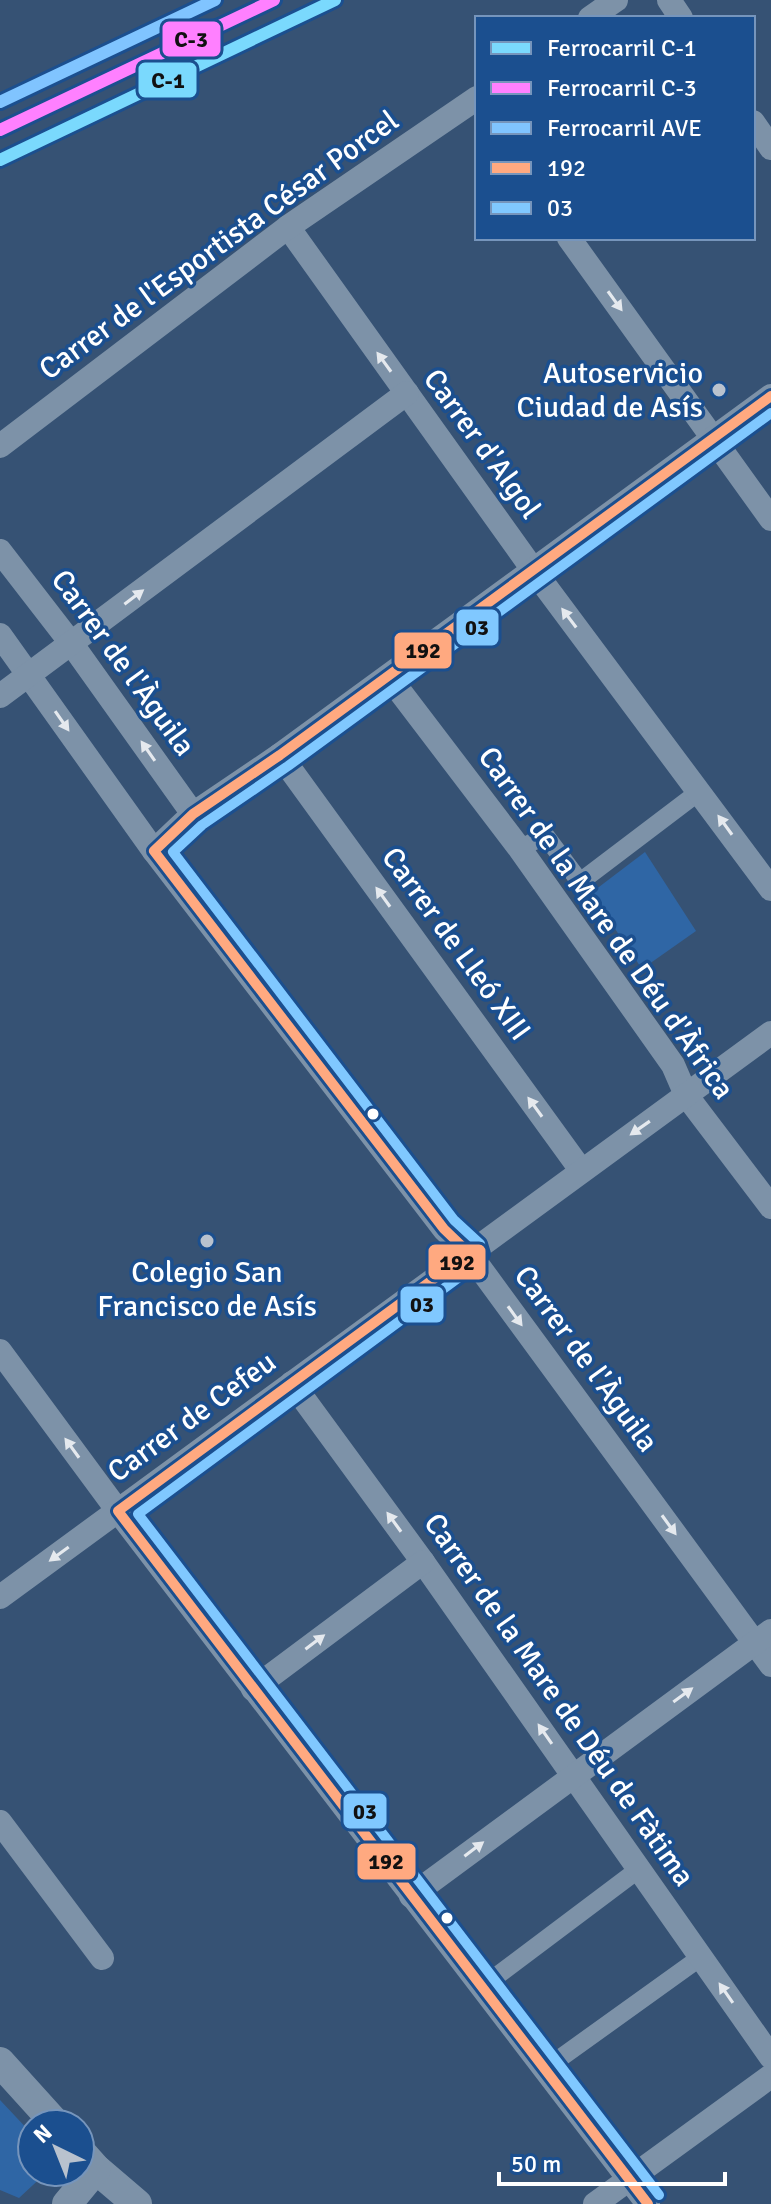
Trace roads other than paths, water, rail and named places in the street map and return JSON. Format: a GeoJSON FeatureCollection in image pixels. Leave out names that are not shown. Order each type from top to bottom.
{"type":"FeatureCollection","features":[{"type":"Feature","properties":{"kind":"street"},"geometry":{"type":"LineString","coordinates":[[593,16],[616,0]]}},
{"type":"Feature","properties":{"kind":"street","name":"Carrer de l'Esportista César Porcel"},"geometry":{"type":"LineString","coordinates":[[0,446],[288,227],[475,104]]}},
{"type":"Feature","properties":{"kind":"street"},"geometry":{"type":"LineString","coordinates":[[755,125],[771,148]]}},
{"type":"Feature","properties":{"kind":"street","name":"Carrer d'Algol"},"geometry":{"type":"LineString","coordinates":[[288,227],[534,571],[771,889]]}},
{"type":"Feature","properties":{"kind":"street"},"geometry":{"type":"LineString","coordinates":[[570,240],[771,519]]}},
{"type":"Feature","properties":{"kind":"street"},"geometry":{"type":"LineString","coordinates":[[0,696],[407,393]]}},
{"type":"Feature","properties":{"kind":"street"},"geometry":{"type":"LineString","coordinates":[[154,851],[193,814],[389,677],[771,396]]}},
{"type":"Feature","properties":{"kind":"street","name":"Carrer de l'Àguila"},"geometry":{"type":"LineString","coordinates":[[0,551],[71,643],[193,814]]}},
{"type":"Feature","properties":{"kind":"street","name":"Carrer de l'Àguila"},"geometry":{"type":"LineString","coordinates":[[0,635],[154,851],[444,1229],[469,1253],[763,1637],[771,1665]]}},
{"type":"Feature","properties":{"kind":"street","name":"Carrer de la Mare de Déu d'Àfrica"},"geometry":{"type":"LineString","coordinates":[[389,677],[520,849],[673,1065],[686,1095],[771,1207]]}},
{"type":"Feature","properties":{"kind":"street","name":"Carrer de Lleó XIII"},"geometry":{"type":"LineString","coordinates":[[280,755],[581,1170]]}},
{"type":"Feature","properties":{"kind":"street"},"geometry":{"type":"LineString","coordinates":[[520,849],[545,835],[580,882],[700,791]]}},
{"type":"Feature","properties":{"kind":"street","name":"Carrer de Cefeu"},"geometry":{"type":"LineString","coordinates":[[0,1597],[771,1033]]}},
{"type":"Feature","properties":{"kind":"street"},"geometry":{"type":"LineString","coordinates":[[0,1351],[253,1689],[648,2204]]}},
{"type":"Feature","properties":{"kind":"street","name":"Carrer de la Mare de Déu de Fàtima"},"geometry":{"type":"LineString","coordinates":[[292,1383],[574,1774],[771,2057]]}},
{"type":"Feature","properties":{"kind":"street"},"geometry":{"type":"LineString","coordinates":[[253,1689],[423,1562]]}},
{"type":"Feature","properties":{"kind":"street"},"geometry":{"type":"LineString","coordinates":[[411,1896],[763,1637]]}},
{"type":"Feature","properties":{"kind":"street"},"geometry":{"type":"LineString","coordinates":[[0,1822],[102,1958]]}},
{"type":"Feature","properties":{"kind":"street"},"geometry":{"type":"LineString","coordinates":[[482,1987],[639,1869]]}},
{"type":"Feature","properties":{"kind":"street"},"geometry":{"type":"LineString","coordinates":[[545,2069],[701,1957]]}},
{"type":"Feature","properties":{"kind":"street"},"geometry":{"type":"LineString","coordinates":[[0,2062],[42,2108]]}},
{"type":"Feature","properties":{"kind":"street"},"geometry":{"type":"LineString","coordinates":[[595,2204],[771,2076]]}},
{"type":"Feature","properties":{"kind":"street"},"geometry":{"type":"LineString","coordinates":[[96,2167],[137,2204]]}},
{"type":"Feature","properties":{"kind":"rail line","name":"AVE"},"geometry":{"type":"LineString","coordinates":[[0,102],[215,0]]}},
{"type":"Feature","properties":{"kind":"rail line","name":"C-3"},"geometry":{"type":"LineString","coordinates":[[0,130],[274,0]]}},
{"type":"Feature","properties":{"kind":"rail line","name":"C-1"},"geometry":{"type":"LineString","coordinates":[[0,160],[335,0]]}},
{"type":"Feature","properties":{"kind":"place","name":"Autoservicio Ciudad de Asís"},"geometry":{"type":"Point","coordinates":[719,390]}},
{"type":"Feature","properties":{"kind":"place","name":"Colegio San Francisco de Asís"},"geometry":{"type":"Point","coordinates":[207,1241]}}]}
